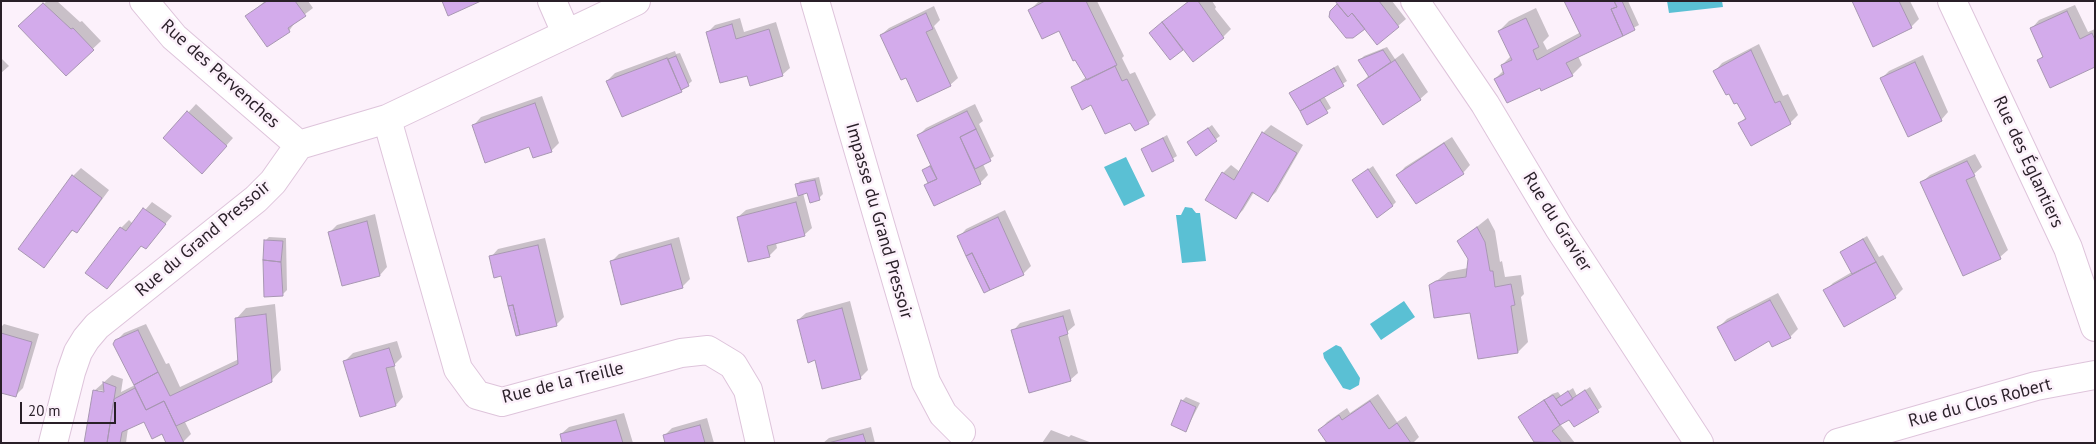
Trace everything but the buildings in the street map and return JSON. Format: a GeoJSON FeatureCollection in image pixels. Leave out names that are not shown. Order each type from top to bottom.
{"type":"FeatureCollection","features":[{"type":"Feature","properties":{"kind":"street","name":"Rue des Pervenches"},"geometry":{"type":"LineString","coordinates":[[144,1],[174,36],[299,145]]}},
{"type":"Feature","properties":{"kind":"street"},"geometry":{"type":"LineString","coordinates":[[552,1],[566,33]]}},
{"type":"Feature","properties":{"kind":"street"},"geometry":{"type":"LineString","coordinates":[[299,145],[387,119],[636,1]]}},
{"type":"Feature","properties":{"kind":"street","name":"Impasse du Grand Pressoir"},"geometry":{"type":"LineString","coordinates":[[815,1],[926,382],[943,414],[961,432]]}},
{"type":"Feature","properties":{"kind":"street","name":"Rue du Gravier"},"geometry":{"type":"LineString","coordinates":[[1415,1],[1486,104],[1559,228],[1699,443]]}},
{"type":"Feature","properties":{"kind":"street","name":"Rue des Églantiers"},"geometry":{"type":"LineString","coordinates":[[1952,1],[2068,248],[2095,327]]}},
{"type":"Feature","properties":{"kind":"street","name":"Rue de la Treille"},"geometry":{"type":"LineString","coordinates":[[387,119],[458,368],[477,395],[502,402],[681,353],[708,350],[733,365],[748,390],[760,443]]}},
{"type":"Feature","properties":{"kind":"street","name":"Rue du Grand Pressoir"},"geometry":{"type":"LineString","coordinates":[[53,443],[78,352],[86,339],[97,326],[256,199],[273,182],[299,145]]}},
{"type":"Feature","properties":{"kind":"street","name":"Rue du Clos Robert"},"geometry":{"type":"LineString","coordinates":[[1838,443],[2036,386],[2095,374]]}},
{"type":"Feature","properties":{"kind":"water"},"geometry":{"type":"Polygon","coordinates":[[[1667,1],[1722,1],[1723,7],[1669,13],[1667,1]]]}},
{"type":"Feature","properties":{"kind":"water"},"geometry":{"type":"Polygon","coordinates":[[[1126,157],[1145,196],[1124,206],[1104,167],[1126,157]]]}},
{"type":"Feature","properties":{"kind":"water"},"geometry":{"type":"Polygon","coordinates":[[[1185,207],[1192,208],[1196,213],[1200,213],[1206,261],[1182,263],[1176,215],[1181,215],[1185,207]]]}},
{"type":"Feature","properties":{"kind":"water"},"geometry":{"type":"Polygon","coordinates":[[[1404,301],[1415,317],[1381,340],[1370,324],[1404,301]]]}},
{"type":"Feature","properties":{"kind":"water"},"geometry":{"type":"Polygon","coordinates":[[[1336,345],[1341,347],[1360,378],[1359,385],[1350,390],[1343,388],[1324,358],[1323,353],[1336,345]]]}}]}
